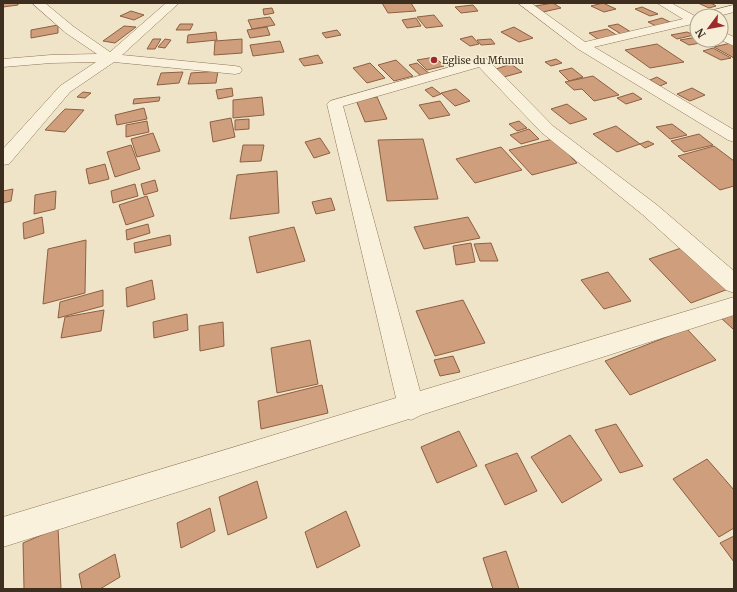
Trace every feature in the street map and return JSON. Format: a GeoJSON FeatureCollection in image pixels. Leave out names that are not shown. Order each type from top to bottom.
{"type":"FeatureCollection","features":[{"type":"Feature","properties":{"kind":"street"},"geometry":{"type":"LineString","coordinates":[[38,3],[70,30],[111,58]]}},
{"type":"Feature","properties":{"kind":"street"},"geometry":{"type":"LineString","coordinates":[[3,160],[65,89],[111,58],[173,3]]}},
{"type":"Feature","properties":{"kind":"street"},"geometry":{"type":"LineString","coordinates":[[524,3],[583,46],[734,137]]}},
{"type":"Feature","properties":{"kind":"street"},"geometry":{"type":"LineString","coordinates":[[663,3],[689,16]]}},
{"type":"Feature","properties":{"kind":"street"},"geometry":{"type":"LineString","coordinates":[[583,46],[689,22]]}},
{"type":"Feature","properties":{"kind":"street"},"geometry":{"type":"LineString","coordinates":[[3,63],[51,59],[111,58],[235,70]]}},
{"type":"Feature","properties":{"kind":"street"},"geometry":{"type":"LineString","coordinates":[[411,407],[334,104],[482,62],[547,129],[650,210],[734,284]]}},
{"type":"Feature","properties":{"kind":"street"},"geometry":{"type":"LineString","coordinates":[[3,532],[734,306]]}},
{"type":"Feature","properties":{"kind":"building"},"geometry":{"type":"Polygon","coordinates":[[[3,3],[18,3],[18,5],[3,7],[3,3]]]}},
{"type":"Feature","properties":{"kind":"building"},"geometry":{"type":"Polygon","coordinates":[[[382,3],[411,3],[416,11],[388,13],[382,3]]]}},
{"type":"Feature","properties":{"kind":"building"},"geometry":{"type":"Polygon","coordinates":[[[553,3],[561,8],[543,12],[535,6],[553,3]]]}},
{"type":"Feature","properties":{"kind":"building"},"geometry":{"type":"Polygon","coordinates":[[[603,3],[616,9],[604,12],[591,6],[603,3]]]}},
{"type":"Feature","properties":{"kind":"building"},"geometry":{"type":"Polygon","coordinates":[[[698,3],[711,3],[716,6],[709,8],[698,3]]]}},
{"type":"Feature","properties":{"kind":"building"},"geometry":{"type":"Polygon","coordinates":[[[473,5],[478,11],[461,13],[455,7],[473,5]]]}},
{"type":"Feature","properties":{"kind":"building"},"geometry":{"type":"Polygon","coordinates":[[[642,7],[658,14],[650,16],[635,9],[642,7]]]}},
{"type":"Feature","properties":{"kind":"building"},"geometry":{"type":"Polygon","coordinates":[[[272,8],[274,13],[264,15],[263,9],[272,8]]]}},
{"type":"Feature","properties":{"kind":"building"},"geometry":{"type":"Polygon","coordinates":[[[131,11],[144,15],[134,20],[120,16],[131,11]]]}},
{"type":"Feature","properties":{"kind":"building"},"geometry":{"type":"Polygon","coordinates":[[[434,15],[443,26],[426,28],[417,17],[434,15]]]}},
{"type":"Feature","properties":{"kind":"building"},"geometry":{"type":"Polygon","coordinates":[[[270,17],[275,25],[252,29],[248,20],[270,17]]]}},
{"type":"Feature","properties":{"kind":"building"},"geometry":{"type":"Polygon","coordinates":[[[416,18],[421,26],[407,28],[402,20],[416,18]]]}},
{"type":"Feature","properties":{"kind":"building"},"geometry":{"type":"Polygon","coordinates":[[[662,18],[670,22],[656,26],[648,22],[662,18]]]}},
{"type":"Feature","properties":{"kind":"building"},"geometry":{"type":"Polygon","coordinates":[[[180,24],[193,24],[190,30],[176,30],[180,24]]]}},
{"type":"Feature","properties":{"kind":"building"},"geometry":{"type":"Polygon","coordinates":[[[618,24],[631,32],[621,34],[608,26],[618,24]]]}},
{"type":"Feature","properties":{"kind":"building"},"geometry":{"type":"Polygon","coordinates":[[[58,25],[58,33],[31,38],[31,30],[58,25]]]}},
{"type":"Feature","properties":{"kind":"building"},"geometry":{"type":"Polygon","coordinates":[[[124,26],[136,27],[115,43],[103,41],[124,26]]]}},
{"type":"Feature","properties":{"kind":"building"},"geometry":{"type":"Polygon","coordinates":[[[267,27],[270,35],[250,38],[247,30],[267,27]]]}},
{"type":"Feature","properties":{"kind":"building"},"geometry":{"type":"Polygon","coordinates":[[[514,27],[533,38],[519,42],[501,32],[514,27]]]}},
{"type":"Feature","properties":{"kind":"building"},"geometry":{"type":"Polygon","coordinates":[[[607,29],[618,36],[599,40],[589,33],[607,29]]]}},
{"type":"Feature","properties":{"kind":"building"},"geometry":{"type":"Polygon","coordinates":[[[337,30],[341,35],[326,38],[322,33],[337,30]]]}},
{"type":"Feature","properties":{"kind":"building"},"geometry":{"type":"Polygon","coordinates":[[[216,32],[217,40],[187,43],[188,35],[216,32]]]}},
{"type":"Feature","properties":{"kind":"building"},"geometry":{"type":"Polygon","coordinates":[[[689,33],[689,36],[677,39],[671,35],[689,33]]]}},
{"type":"Feature","properties":{"kind":"building"},"geometry":{"type":"Polygon","coordinates":[[[472,36],[479,44],[470,46],[460,39],[472,36]]]}},
{"type":"Feature","properties":{"kind":"building"},"geometry":{"type":"Polygon","coordinates":[[[689,38],[689,45],[680,40],[689,38]]]}},
{"type":"Feature","properties":{"kind":"building"},"geometry":{"type":"Polygon","coordinates":[[[153,39],[161,39],[155,49],[147,49],[153,39]]]}},
{"type":"Feature","properties":{"kind":"building"},"geometry":{"type":"Polygon","coordinates":[[[165,39],[171,40],[165,48],[158,47],[165,39]]]}},
{"type":"Feature","properties":{"kind":"building"},"geometry":{"type":"Polygon","coordinates":[[[242,39],[242,53],[214,55],[215,41],[242,39]]]}},
{"type":"Feature","properties":{"kind":"building"},"geometry":{"type":"Polygon","coordinates":[[[491,39],[495,44],[481,45],[477,40],[491,39]]]}},
{"type":"Feature","properties":{"kind":"building"},"geometry":{"type":"Polygon","coordinates":[[[280,41],[284,52],[253,56],[250,45],[280,41]]]}},
{"type":"Feature","properties":{"kind":"building"},"geometry":{"type":"Polygon","coordinates":[[[729,43],[734,44],[734,58],[716,48],[729,48],[729,43]]]}},
{"type":"Feature","properties":{"kind":"building"},"geometry":{"type":"Polygon","coordinates":[[[657,44],[684,62],[650,68],[625,50],[657,44]]]}},
{"type":"Feature","properties":{"kind":"building"},"geometry":{"type":"Polygon","coordinates":[[[713,48],[731,58],[721,60],[703,51],[713,48]]]}},
{"type":"Feature","properties":{"kind":"building"},"geometry":{"type":"Polygon","coordinates":[[[318,55],[323,63],[304,66],[299,59],[318,55]]]}},
{"type":"Feature","properties":{"kind":"building"},"geometry":{"type":"Polygon","coordinates":[[[435,57],[444,66],[427,70],[417,60],[435,57]]]}},
{"type":"Feature","properties":{"kind":"building"},"geometry":{"type":"Polygon","coordinates":[[[556,59],[562,63],[551,66],[545,62],[556,59]]]}},
{"type":"Feature","properties":{"kind":"building"},"geometry":{"type":"Polygon","coordinates":[[[396,60],[413,76],[394,81],[378,65],[396,60]]]}},
{"type":"Feature","properties":{"kind":"building"},"geometry":{"type":"Polygon","coordinates":[[[370,63],[385,78],[367,83],[353,68],[370,63]]]}},
{"type":"Feature","properties":{"kind":"building"},"geometry":{"type":"Polygon","coordinates":[[[417,63],[431,75],[422,77],[409,65],[417,63]]]}},
{"type":"Feature","properties":{"kind":"building"},"geometry":{"type":"Polygon","coordinates":[[[511,64],[522,72],[504,77],[493,70],[511,64]]]}},
{"type":"Feature","properties":{"kind":"building"},"geometry":{"type":"Polygon","coordinates":[[[572,68],[583,77],[569,81],[559,71],[572,68]]]}},
{"type":"Feature","properties":{"kind":"building"},"geometry":{"type":"Polygon","coordinates":[[[218,71],[216,83],[188,84],[191,73],[218,71]]]}},
{"type":"Feature","properties":{"kind":"building"},"geometry":{"type":"Polygon","coordinates":[[[183,72],[179,83],[157,85],[161,73],[183,72]]]}},
{"type":"Feature","properties":{"kind":"building"},"geometry":{"type":"Polygon","coordinates":[[[593,76],[619,95],[594,101],[582,89],[574,90],[565,82],[593,76]]]}},
{"type":"Feature","properties":{"kind":"building"},"geometry":{"type":"Polygon","coordinates":[[[657,77],[667,83],[660,86],[650,80],[657,77]]]}},
{"type":"Feature","properties":{"kind":"building"},"geometry":{"type":"Polygon","coordinates":[[[432,87],[441,94],[433,97],[425,90],[432,87]]]}},
{"type":"Feature","properties":{"kind":"building"},"geometry":{"type":"Polygon","coordinates":[[[232,88],[233,96],[218,99],[216,90],[232,88]]]}},
{"type":"Feature","properties":{"kind":"building"},"geometry":{"type":"Polygon","coordinates":[[[692,88],[705,95],[690,101],[677,94],[692,88]]]}},
{"type":"Feature","properties":{"kind":"building"},"geometry":{"type":"Polygon","coordinates":[[[456,89],[470,101],[455,106],[441,93],[456,89]]]}},
{"type":"Feature","properties":{"kind":"building"},"geometry":{"type":"Polygon","coordinates":[[[83,92],[91,93],[85,98],[77,97],[83,92]]]}},
{"type":"Feature","properties":{"kind":"building"},"geometry":{"type":"Polygon","coordinates":[[[633,93],[642,99],[626,104],[617,98],[633,93]]]}},
{"type":"Feature","properties":{"kind":"building"},"geometry":{"type":"Polygon","coordinates":[[[160,97],[159,101],[133,104],[134,99],[160,97]]]}},
{"type":"Feature","properties":{"kind":"building"},"geometry":{"type":"Polygon","coordinates":[[[262,97],[264,115],[233,118],[233,100],[262,97]]]}},
{"type":"Feature","properties":{"kind":"building"},"geometry":{"type":"Polygon","coordinates":[[[377,97],[387,119],[365,122],[356,100],[377,97]]]}},
{"type":"Feature","properties":{"kind":"building"},"geometry":{"type":"Polygon","coordinates":[[[440,101],[450,115],[429,119],[419,105],[440,101]]]}},
{"type":"Feature","properties":{"kind":"building"},"geometry":{"type":"Polygon","coordinates":[[[567,104],[587,119],[570,124],[551,109],[567,104]]]}},
{"type":"Feature","properties":{"kind":"building"},"geometry":{"type":"Polygon","coordinates":[[[144,108],[147,119],[117,125],[115,115],[144,108]]]}},
{"type":"Feature","properties":{"kind":"building"},"geometry":{"type":"Polygon","coordinates":[[[65,109],[84,110],[65,132],[45,130],[65,109]]]}},
{"type":"Feature","properties":{"kind":"building"},"geometry":{"type":"Polygon","coordinates":[[[231,118],[235,137],[213,142],[210,122],[231,118]]]}},
{"type":"Feature","properties":{"kind":"building"},"geometry":{"type":"Polygon","coordinates":[[[249,119],[249,129],[235,130],[235,120],[249,119]]]}},
{"type":"Feature","properties":{"kind":"building"},"geometry":{"type":"Polygon","coordinates":[[[147,121],[149,132],[126,137],[126,125],[147,121]]]}},
{"type":"Feature","properties":{"kind":"building"},"geometry":{"type":"Polygon","coordinates":[[[519,121],[527,128],[517,131],[509,124],[519,121]]]}},
{"type":"Feature","properties":{"kind":"building"},"geometry":{"type":"Polygon","coordinates":[[[672,124],[687,135],[670,139],[656,127],[672,124]]]}},
{"type":"Feature","properties":{"kind":"building"},"geometry":{"type":"Polygon","coordinates":[[[616,126],[640,144],[617,152],[593,134],[616,126]]]}},
{"type":"Feature","properties":{"kind":"building"},"geometry":{"type":"Polygon","coordinates":[[[529,129],[539,139],[521,144],[510,135],[529,129]]]}},
{"type":"Feature","properties":{"kind":"building"},"geometry":{"type":"Polygon","coordinates":[[[153,133],[160,151],[137,157],[131,139],[153,133]]]}},
{"type":"Feature","properties":{"kind":"building"},"geometry":{"type":"Polygon","coordinates":[[[699,134],[713,145],[684,152],[671,141],[699,134]]]}},
{"type":"Feature","properties":{"kind":"building"},"geometry":{"type":"Polygon","coordinates":[[[320,138],[330,153],[314,158],[305,142],[320,138]]]}},
{"type":"Feature","properties":{"kind":"building"},"geometry":{"type":"Polygon","coordinates":[[[423,139],[438,199],[387,201],[378,140],[423,139]]]}},
{"type":"Feature","properties":{"kind":"building"},"geometry":{"type":"Polygon","coordinates":[[[553,139],[577,163],[532,175],[509,150],[553,139]]]}},
{"type":"Feature","properties":{"kind":"building"},"geometry":{"type":"Polygon","coordinates":[[[648,141],[654,144],[645,148],[640,144],[648,141]]]}},
{"type":"Feature","properties":{"kind":"building"},"geometry":{"type":"Polygon","coordinates":[[[131,145],[140,169],[115,177],[107,152],[131,145]]]}},
{"type":"Feature","properties":{"kind":"building"},"geometry":{"type":"Polygon","coordinates":[[[243,145],[264,145],[261,161],[240,162],[243,145]]]}},
{"type":"Feature","properties":{"kind":"building"},"geometry":{"type":"Polygon","coordinates":[[[714,146],[734,161],[734,186],[720,190],[678,156],[714,146]]]}},
{"type":"Feature","properties":{"kind":"building"},"geometry":{"type":"Polygon","coordinates":[[[501,147],[522,170],[475,183],[456,159],[501,147]]]}},
{"type":"Feature","properties":{"kind":"building"},"geometry":{"type":"Polygon","coordinates":[[[105,164],[109,179],[89,184],[86,169],[105,164]]]}},
{"type":"Feature","properties":{"kind":"building"},"geometry":{"type":"Polygon","coordinates":[[[277,171],[279,213],[230,219],[237,175],[277,171]]]}},
{"type":"Feature","properties":{"kind":"building"},"geometry":{"type":"Polygon","coordinates":[[[155,180],[158,191],[144,195],[141,184],[155,180]]]}},
{"type":"Feature","properties":{"kind":"building"},"geometry":{"type":"Polygon","coordinates":[[[135,184],[138,196],[113,203],[111,191],[135,184]]]}},
{"type":"Feature","properties":{"kind":"building"},"geometry":{"type":"Polygon","coordinates":[[[13,189],[11,201],[3,203],[3,191],[13,189]]]}},
{"type":"Feature","properties":{"kind":"building"},"geometry":{"type":"Polygon","coordinates":[[[56,191],[55,209],[34,214],[35,195],[56,191]]]}},
{"type":"Feature","properties":{"kind":"building"},"geometry":{"type":"Polygon","coordinates":[[[147,196],[154,216],[126,225],[119,205],[147,196]]]}},
{"type":"Feature","properties":{"kind":"building"},"geometry":{"type":"Polygon","coordinates":[[[331,198],[335,210],[316,214],[312,202],[331,198]]]}},
{"type":"Feature","properties":{"kind":"building"},"geometry":{"type":"Polygon","coordinates":[[[42,217],[44,233],[24,239],[23,223],[42,217]]]}},
{"type":"Feature","properties":{"kind":"building"},"geometry":{"type":"Polygon","coordinates":[[[468,217],[480,238],[424,249],[414,227],[468,217]]]}},
{"type":"Feature","properties":{"kind":"building"},"geometry":{"type":"Polygon","coordinates":[[[148,224],[150,233],[127,240],[126,230],[148,224]]]}},
{"type":"Feature","properties":{"kind":"building"},"geometry":{"type":"Polygon","coordinates":[[[294,227],[305,261],[257,273],[249,237],[294,227]]]}},
{"type":"Feature","properties":{"kind":"building"},"geometry":{"type":"Polygon","coordinates":[[[170,235],[171,245],[135,253],[134,243],[170,235]]]}},
{"type":"Feature","properties":{"kind":"building"},"geometry":{"type":"Polygon","coordinates":[[[86,240],[85,293],[43,304],[48,249],[86,240]]]}},
{"type":"Feature","properties":{"kind":"building"},"geometry":{"type":"Polygon","coordinates":[[[471,243],[475,262],[456,265],[453,246],[471,243]]]}},
{"type":"Feature","properties":{"kind":"building"},"geometry":{"type":"Polygon","coordinates":[[[491,243],[498,261],[480,261],[474,244],[491,243]]]}},
{"type":"Feature","properties":{"kind":"building"},"geometry":{"type":"Polygon","coordinates":[[[687,246],[731,288],[691,303],[649,259],[687,246]]]}},
{"type":"Feature","properties":{"kind":"building"},"geometry":{"type":"Polygon","coordinates":[[[608,272],[631,301],[604,309],[581,280],[608,272]]]}},
{"type":"Feature","properties":{"kind":"building"},"geometry":{"type":"Polygon","coordinates":[[[152,280],[155,299],[127,307],[126,288],[152,280]]]}},
{"type":"Feature","properties":{"kind":"building"},"geometry":{"type":"Polygon","coordinates":[[[103,290],[103,306],[58,318],[60,302],[103,290]]]}},
{"type":"Feature","properties":{"kind":"building"},"geometry":{"type":"Polygon","coordinates":[[[463,300],[485,343],[435,356],[416,311],[463,300]]]}},
{"type":"Feature","properties":{"kind":"building"},"geometry":{"type":"Polygon","coordinates":[[[104,310],[101,331],[61,338],[65,317],[104,310]]]}},
{"type":"Feature","properties":{"kind":"building"},"geometry":{"type":"Polygon","coordinates":[[[734,312],[734,328],[733,329],[721,318],[734,312]]]}},
{"type":"Feature","properties":{"kind":"building"},"geometry":{"type":"Polygon","coordinates":[[[187,314],[188,330],[154,338],[153,322],[187,314]]]}},
{"type":"Feature","properties":{"kind":"building"},"geometry":{"type":"Polygon","coordinates":[[[223,322],[224,346],[200,351],[199,326],[223,322]]]}},
{"type":"Feature","properties":{"kind":"building"},"geometry":{"type":"Polygon","coordinates":[[[687,329],[716,360],[630,395],[605,361],[687,329]]]}},
{"type":"Feature","properties":{"kind":"building"},"geometry":{"type":"Polygon","coordinates":[[[310,340],[318,384],[277,393],[271,348],[310,340]]]}},
{"type":"Feature","properties":{"kind":"building"},"geometry":{"type":"Polygon","coordinates":[[[453,356],[460,372],[440,376],[434,360],[453,356]]]}},
{"type":"Feature","properties":{"kind":"building"},"geometry":{"type":"Polygon","coordinates":[[[322,385],[328,413],[261,429],[258,401],[322,385]]]}},
{"type":"Feature","properties":{"kind":"building"},"geometry":{"type":"Polygon","coordinates":[[[616,424],[643,466],[620,473],[595,430],[616,424]]]}},
{"type":"Feature","properties":{"kind":"building"},"geometry":{"type":"Polygon","coordinates":[[[459,431],[477,466],[437,483],[421,447],[459,431]]]}},
{"type":"Feature","properties":{"kind":"building"},"geometry":{"type":"Polygon","coordinates":[[[570,435],[602,480],[562,503],[531,457],[570,435]]]}},
{"type":"Feature","properties":{"kind":"building"},"geometry":{"type":"Polygon","coordinates":[[[517,453],[537,491],[505,505],[485,465],[517,453]]]}},
{"type":"Feature","properties":{"kind":"building"},"geometry":{"type":"Polygon","coordinates":[[[707,459],[734,490],[734,528],[719,537],[673,479],[707,459]]]}},
{"type":"Feature","properties":{"kind":"building"},"geometry":{"type":"Polygon","coordinates":[[[257,481],[267,518],[228,535],[219,497],[257,481]]]}},
{"type":"Feature","properties":{"kind":"building"},"geometry":{"type":"Polygon","coordinates":[[[210,508],[215,531],[181,548],[177,523],[210,508]]]}},
{"type":"Feature","properties":{"kind":"building"},"geometry":{"type":"Polygon","coordinates":[[[346,511],[360,546],[317,568],[305,532],[346,511]]]}},
{"type":"Feature","properties":{"kind":"building"},"geometry":{"type":"Polygon","coordinates":[[[58,528],[61,589],[24,589],[23,543],[58,528]]]}},
{"type":"Feature","properties":{"kind":"building"},"geometry":{"type":"Polygon","coordinates":[[[734,536],[734,562],[720,543],[734,536]]]}},
{"type":"Feature","properties":{"kind":"building"},"geometry":{"type":"Polygon","coordinates":[[[506,551],[519,589],[493,589],[483,558],[506,551]]]}},
{"type":"Feature","properties":{"kind":"building"},"geometry":{"type":"Polygon","coordinates":[[[115,554],[120,577],[100,589],[82,589],[79,574],[115,554]]]}},
{"type":"Feature","properties":{"kind":"place","name":"Eglise du Mfumu"},"geometry":{"type":"Point","coordinates":[434,60]}}]}
